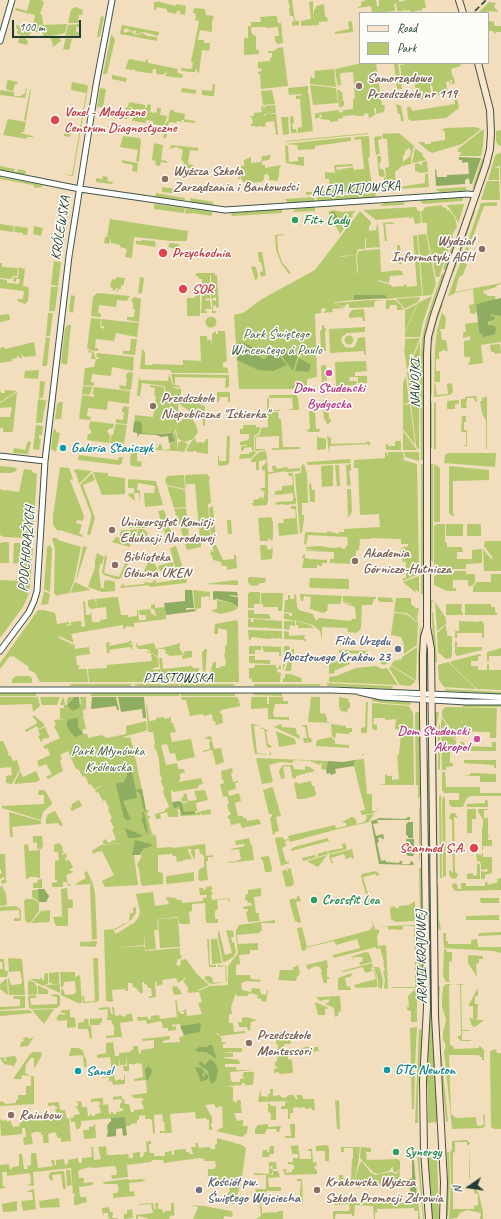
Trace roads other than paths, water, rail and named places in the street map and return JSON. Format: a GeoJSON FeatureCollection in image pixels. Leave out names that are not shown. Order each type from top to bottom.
{"type":"FeatureCollection","features":[{"type":"Feature","properties":{"kind":"main road"},"geometry":{"type":"LineString","coordinates":[[459,0],[463,12]]}},
{"type":"Feature","properties":{"kind":"main road","name":"NAWOJKI"},"geometry":{"type":"LineString","coordinates":[[431,697],[431,649],[427,627],[427,344],[434,315],[476,195],[490,149],[491,124],[489,105],[478,64]]}},
{"type":"Feature","properties":{"kind":"main road","name":"NAWOJKI"},"geometry":{"type":"LineString","coordinates":[[423,696],[424,637],[427,627]]}},
{"type":"Feature","properties":{"kind":"main road","name":"ARMII KRAJOWEJ"},"geometry":{"type":"LineString","coordinates":[[423,696],[427,1012],[423,1070],[423,1126],[429,1219]]}},
{"type":"Feature","properties":{"kind":"main road","name":"ARMII KRAJOWEJ"},"geometry":{"type":"LineString","coordinates":[[431,697],[435,1003],[444,1182],[443,1219]]}},
{"type":"Feature","properties":{"kind":"street"},"geometry":{"type":"LineString","coordinates":[[0,41],[12,0]]}},
{"type":"Feature","properties":{"kind":"street","name":"KRÓLEWSKA"},"geometry":{"type":"LineString","coordinates":[[45,461],[67,269],[96,85],[112,0]]}},
{"type":"Feature","properties":{"kind":"street","name":"ALEJA KIJOWSKA"},"geometry":{"type":"LineString","coordinates":[[0,173],[79,189],[225,210],[468,194],[476,195]]}},
{"type":"Feature","properties":{"kind":"street"},"geometry":{"type":"LineString","coordinates":[[0,456],[45,461]]}},
{"type":"Feature","properties":{"kind":"street","name":"PODCHORĄŻYCH"},"geometry":{"type":"LineString","coordinates":[[0,651],[27,616],[32,607],[36,594],[45,461]]}},
{"type":"Feature","properties":{"kind":"street","name":"PIASTOWSKA"},"geometry":{"type":"LineString","coordinates":[[0,690],[329,690],[356,691],[381,697],[423,696],[501,702]]}},
{"type":"Feature","properties":{"kind":"street","name":"PIASTOWSKA"},"geometry":{"type":"LineString","coordinates":[[431,697],[501,697]]}},
{"type":"Feature","properties":{"kind":"railway"},"geometry":{"type":"LineString","coordinates":[[475,11],[486,0]]}},
{"type":"Feature","properties":{"kind":"place","name":"Samorządowe Przedszkole nr 119"},"geometry":{"type":"Point","coordinates":[359,86]}},
{"type":"Feature","properties":{"kind":"place","name":"Voxel - Medyczne Centrum Diagnostyczne"},"geometry":{"type":"Point","coordinates":[55,120]}},
{"type":"Feature","properties":{"kind":"place","name":"Wyższa Szkoła Zarządzania i Bankowości"},"geometry":{"type":"Point","coordinates":[165,179]}},
{"type":"Feature","properties":{"kind":"place","name":"Fit+ Lady"},"geometry":{"type":"Point","coordinates":[295,220]}},
{"type":"Feature","properties":{"kind":"place","name":"Wydział Informatyki AGH"},"geometry":{"type":"Point","coordinates":[482,249]}},
{"type":"Feature","properties":{"kind":"place","name":"Przychodnia"},"geometry":{"type":"Point","coordinates":[163,253]}},
{"type":"Feature","properties":{"kind":"place","name":"SOR"},"geometry":{"type":"Point","coordinates":[183,289]}},
{"type":"Feature","properties":{"kind":"place","name":"Dom Studencki Bydgoska"},"geometry":{"type":"Point","coordinates":[329,373]}},
{"type":"Feature","properties":{"kind":"place","name":"Przedszkole Niepubliczne \"Iskierka\""},"geometry":{"type":"Point","coordinates":[153,406]}},
{"type":"Feature","properties":{"kind":"place","name":"Galeria Stańczyk"},"geometry":{"type":"Point","coordinates":[63,448]}},
{"type":"Feature","properties":{"kind":"place","name":"Uniwersytet Komisji Edukacji Narodowej"},"geometry":{"type":"Point","coordinates":[112,530]}},
{"type":"Feature","properties":{"kind":"place","name":"Akademia Górniczo-Hutnicza"},"geometry":{"type":"Point","coordinates":[355,561]}},
{"type":"Feature","properties":{"kind":"place","name":"Biblioteka Główna UKEN"},"geometry":{"type":"Point","coordinates":[115,565]}},
{"type":"Feature","properties":{"kind":"place","name":"Filia Urzędu Pocztowego Kraków 23"},"geometry":{"type":"Point","coordinates":[398,649]}},
{"type":"Feature","properties":{"kind":"place","name":"Dom Studencki Akropol"},"geometry":{"type":"Point","coordinates":[477,739]}},
{"type":"Feature","properties":{"kind":"place","name":"Scanmed S.A."},"geometry":{"type":"Point","coordinates":[474,848]}},
{"type":"Feature","properties":{"kind":"place","name":"Crossfit Lea"},"geometry":{"type":"Point","coordinates":[314,900]}},
{"type":"Feature","properties":{"kind":"place","name":"Przedszkole Montessori"},"geometry":{"type":"Point","coordinates":[249,1043]}},
{"type":"Feature","properties":{"kind":"place","name":"GTC Newton"},"geometry":{"type":"Point","coordinates":[387,1070]}},
{"type":"Feature","properties":{"kind":"place","name":"Sanel"},"geometry":{"type":"Point","coordinates":[78,1071]}},
{"type":"Feature","properties":{"kind":"place","name":"Rainbow"},"geometry":{"type":"Point","coordinates":[11,1115]}},
{"type":"Feature","properties":{"kind":"place","name":"Synergy"},"geometry":{"type":"Point","coordinates":[396,1152]}},
{"type":"Feature","properties":{"kind":"place","name":"Kościół pw. Świętego Wojciecha"},"geometry":{"type":"Point","coordinates":[199,1190]}},
{"type":"Feature","properties":{"kind":"place","name":"Krakowska Wyższa Szkoła Promocji Zdrowia"},"geometry":{"type":"Point","coordinates":[317,1190]}},
{"type":"Feature","properties":{"kind":"park label","name":"Park Świętego Wincentego á Paulo"},"geometry":{"type":"Point","coordinates":[276,342]}},
{"type":"Feature","properties":{"kind":"park label","name":"Park Młynówka Królewska"},"geometry":{"type":"Point","coordinates":[108,760]}}]}
